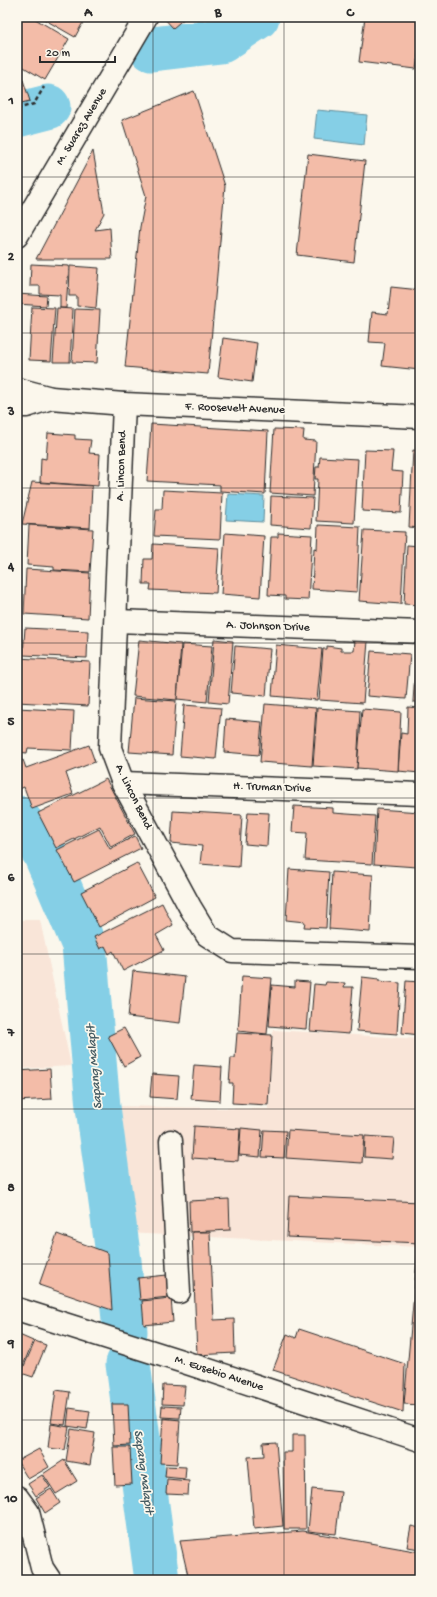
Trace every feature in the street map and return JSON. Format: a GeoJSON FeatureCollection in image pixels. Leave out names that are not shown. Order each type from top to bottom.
{"type":"FeatureCollection","features":[{"type":"Feature","properties":{"kind":"street","name":"M. Suarez Avenue"},"geometry":{"type":"LineString","coordinates":[[17,236],[146,17]]}},
{"type":"Feature","properties":{"kind":"street","name":"F. Roosevelt Avenue"},"geometry":{"type":"LineString","coordinates":[[17,389],[51,398],[124,404],[420,417]]}},
{"type":"Feature","properties":{"kind":"street","name":"F. Roosevelt Avenue"},"geometry":{"type":"LineString","coordinates":[[17,406],[27,406],[51,398]]}},
{"type":"Feature","properties":{"kind":"street","name":"A. Lincon Bend"},"geometry":{"type":"LineString","coordinates":[[124,404],[110,748],[123,783],[190,908],[207,935],[232,951],[420,957]]}},
{"type":"Feature","properties":{"kind":"street","name":"A. Johnson Drive"},"geometry":{"type":"LineString","coordinates":[[116,621],[420,632]]}},
{"type":"Feature","properties":{"kind":"street","name":"H. Truman Drive"},"geometry":{"type":"LineString","coordinates":[[123,783],[420,794]]}},
{"type":"Feature","properties":{"kind":"street"},"geometry":{"type":"LineString","coordinates":[[171,1141],[179,1292]]}},
{"type":"Feature","properties":{"kind":"street","name":"M. Eusebio Avenue"},"geometry":{"type":"LineString","coordinates":[[17,1309],[184,1362],[420,1440]]}},
{"type":"Feature","properties":{"kind":"street"},"geometry":{"type":"LineString","coordinates":[[17,1497],[28,1512],[42,1568],[50,1580]]}},
{"type":"Feature","properties":{"kind":"path"},"geometry":{"type":"LineString","coordinates":[[17,108],[34,104],[44,87]]}},
{"type":"Feature","properties":{"kind":"shaded area"},"geometry":{"type":"Polygon","coordinates":[[[17,920],[40,920],[71,1066],[17,1069],[17,920]]]}},
{"type":"Feature","properties":{"kind":"shaded area"},"geometry":{"type":"Polygon","coordinates":[[[273,1030],[420,1039],[420,1247],[125,1233],[110,1106],[268,1109],[273,1030]]]}},
{"type":"Feature","properties":{"kind":"water"},"geometry":{"type":"Polygon","coordinates":[[[317,110],[367,115],[364,145],[314,139],[317,110]]]}},
{"type":"Feature","properties":{"kind":"water"},"geometry":{"type":"Polygon","coordinates":[[[228,494],[264,496],[263,522],[226,520],[228,494]]]}},
{"type":"Feature","properties":{"kind":"building"},"geometry":{"type":"Polygon","coordinates":[[[17,17],[32,17],[69,39],[45,80],[17,63],[17,17]]]}},
{"type":"Feature","properties":{"kind":"building"},"geometry":{"type":"Polygon","coordinates":[[[40,17],[86,17],[75,37],[40,17]]]}},
{"type":"Feature","properties":{"kind":"building"},"geometry":{"type":"Polygon","coordinates":[[[163,17],[186,17],[173,28],[163,17]]]}},
{"type":"Feature","properties":{"kind":"building"},"geometry":{"type":"Polygon","coordinates":[[[365,17],[420,17],[420,39],[416,69],[359,62],[365,17]]]}},
{"type":"Feature","properties":{"kind":"building"},"geometry":{"type":"Polygon","coordinates":[[[17,76],[23,80],[30,101],[17,104],[17,76]]]}},
{"type":"Feature","properties":{"kind":"building"},"geometry":{"type":"Polygon","coordinates":[[[194,91],[225,186],[208,374],[125,367],[140,227],[146,196],[122,120],[194,91]]]}},
{"type":"Feature","properties":{"kind":"building"},"geometry":{"type":"Polygon","coordinates":[[[93,151],[104,213],[95,230],[110,228],[112,259],[36,259],[93,151]]]}},
{"type":"Feature","properties":{"kind":"building"},"geometry":{"type":"Polygon","coordinates":[[[308,154],[365,161],[354,262],[297,255],[308,154]]]}},
{"type":"Feature","properties":{"kind":"building"},"geometry":{"type":"Polygon","coordinates":[[[31,264],[69,266],[66,308],[60,308],[60,295],[40,294],[40,286],[30,286],[31,264]]]}},
{"type":"Feature","properties":{"kind":"building"},"geometry":{"type":"Polygon","coordinates":[[[70,266],[99,268],[96,308],[77,306],[77,296],[69,296],[70,266]]]}},
{"type":"Feature","properties":{"kind":"building"},"geometry":{"type":"Polygon","coordinates":[[[391,287],[420,290],[420,370],[382,366],[385,343],[369,342],[372,312],[388,314],[391,287]]]}},
{"type":"Feature","properties":{"kind":"building"},"geometry":{"type":"Polygon","coordinates":[[[17,294],[47,296],[46,306],[17,304],[17,294]]]}},
{"type":"Feature","properties":{"kind":"building"},"geometry":{"type":"Polygon","coordinates":[[[32,307],[55,308],[51,361],[29,360],[32,307]]]}},
{"type":"Feature","properties":{"kind":"building"},"geometry":{"type":"Polygon","coordinates":[[[57,308],[73,309],[70,362],[53,362],[57,308]]]}},
{"type":"Feature","properties":{"kind":"building"},"geometry":{"type":"Polygon","coordinates":[[[75,309],[100,310],[97,363],[72,362],[75,309]]]}},
{"type":"Feature","properties":{"kind":"building"},"geometry":{"type":"Polygon","coordinates":[[[223,338],[257,343],[252,382],[218,377],[223,338]]]}},
{"type":"Feature","properties":{"kind":"building"},"geometry":{"type":"Polygon","coordinates":[[[151,424],[268,431],[265,494],[220,491],[220,485],[147,481],[151,424]]]}},
{"type":"Feature","properties":{"kind":"building"},"geometry":{"type":"Polygon","coordinates":[[[274,429],[304,430],[303,440],[316,441],[313,496],[270,493],[274,429]]]}},
{"type":"Feature","properties":{"kind":"building"},"geometry":{"type":"Polygon","coordinates":[[[48,433],[75,435],[75,439],[91,440],[89,453],[100,454],[98,486],[40,482],[41,458],[46,459],[48,433]]]}},
{"type":"Feature","properties":{"kind":"building"},"geometry":{"type":"Polygon","coordinates":[[[365,450],[393,451],[391,471],[403,472],[401,513],[362,511],[365,450]]]}},
{"type":"Feature","properties":{"kind":"building"},"geometry":{"type":"Polygon","coordinates":[[[413,450],[420,451],[420,528],[409,527],[413,450]]]}},
{"type":"Feature","properties":{"kind":"building"},"geometry":{"type":"Polygon","coordinates":[[[320,457],[358,459],[354,523],[316,521],[318,479],[315,479],[316,467],[319,467],[320,457]]]}},
{"type":"Feature","properties":{"kind":"building"},"geometry":{"type":"Polygon","coordinates":[[[32,482],[92,486],[90,528],[22,524],[32,482]]]}},
{"type":"Feature","properties":{"kind":"building"},"geometry":{"type":"Polygon","coordinates":[[[163,490],[222,493],[220,539],[154,536],[156,509],[162,509],[163,490]]]}},
{"type":"Feature","properties":{"kind":"building"},"geometry":{"type":"Polygon","coordinates":[[[271,496],[313,498],[311,528],[270,525],[271,496]]]}},
{"type":"Feature","properties":{"kind":"building"},"geometry":{"type":"Polygon","coordinates":[[[29,525],[93,529],[90,572],[54,570],[54,567],[27,565],[29,525]]]}},
{"type":"Feature","properties":{"kind":"building"},"geometry":{"type":"Polygon","coordinates":[[[318,525],[360,527],[357,592],[312,589],[314,548],[317,549],[318,525]]]}},
{"type":"Feature","properties":{"kind":"building"},"geometry":{"type":"Polygon","coordinates":[[[364,530],[405,532],[401,604],[359,601],[364,530]]]}},
{"type":"Feature","properties":{"kind":"building"},"geometry":{"type":"Polygon","coordinates":[[[225,533],[264,536],[260,597],[221,594],[225,533]]]}},
{"type":"Feature","properties":{"kind":"building"},"geometry":{"type":"Polygon","coordinates":[[[278,533],[312,535],[308,600],[285,599],[285,596],[268,595],[271,537],[278,537],[278,533]]]}},
{"type":"Feature","properties":{"kind":"building"},"geometry":{"type":"Polygon","coordinates":[[[153,544],[219,548],[216,593],[150,590],[151,584],[143,584],[144,559],[152,559],[153,544]]]}},
{"type":"Feature","properties":{"kind":"building"},"geometry":{"type":"Polygon","coordinates":[[[407,545],[420,546],[420,605],[404,604],[407,545]]]}},
{"type":"Feature","properties":{"kind":"building"},"geometry":{"type":"Polygon","coordinates":[[[26,569],[90,573],[88,618],[24,614],[26,569]]]}},
{"type":"Feature","properties":{"kind":"building"},"geometry":{"type":"Polygon","coordinates":[[[25,628],[88,631],[87,658],[23,655],[25,628]]]}},
{"type":"Feature","properties":{"kind":"building"},"geometry":{"type":"Polygon","coordinates":[[[214,639],[233,641],[228,704],[209,702],[214,639]]]}},
{"type":"Feature","properties":{"kind":"building"},"geometry":{"type":"Polygon","coordinates":[[[139,640],[181,644],[177,700],[133,696],[139,640]]]}},
{"type":"Feature","properties":{"kind":"building"},"geometry":{"type":"Polygon","coordinates":[[[355,640],[368,641],[363,703],[319,700],[323,649],[327,649],[327,646],[341,648],[341,651],[354,651],[355,640]]]}},
{"type":"Feature","properties":{"kind":"building"},"geometry":{"type":"Polygon","coordinates":[[[417,642],[420,642],[420,702],[413,702],[417,642]]]}},
{"type":"Feature","properties":{"kind":"building"},"geometry":{"type":"Polygon","coordinates":[[[182,644],[212,646],[207,702],[177,699],[182,644]]]}},
{"type":"Feature","properties":{"kind":"building"},"geometry":{"type":"Polygon","coordinates":[[[276,645],[322,649],[317,700],[272,696],[276,645]]]}},
{"type":"Feature","properties":{"kind":"building"},"geometry":{"type":"Polygon","coordinates":[[[235,646],[270,649],[266,696],[231,693],[235,646]]]}},
{"type":"Feature","properties":{"kind":"building"},"geometry":{"type":"Polygon","coordinates":[[[371,651],[410,654],[406,699],[367,696],[371,651]]]}},
{"type":"Feature","properties":{"kind":"building"},"geometry":{"type":"Polygon","coordinates":[[[17,658],[90,662],[88,706],[17,702],[17,658]]]}},
{"type":"Feature","properties":{"kind":"building"},"geometry":{"type":"Polygon","coordinates":[[[134,698],[176,701],[172,755],[129,752],[134,698]]]}},
{"type":"Feature","properties":{"kind":"building"},"geometry":{"type":"Polygon","coordinates":[[[265,704],[316,708],[312,766],[260,762],[265,704]]]}},
{"type":"Feature","properties":{"kind":"building"},"geometry":{"type":"Polygon","coordinates":[[[184,705],[221,708],[216,759],[180,756],[184,705]]]}},
{"type":"Feature","properties":{"kind":"building"},"geometry":{"type":"Polygon","coordinates":[[[408,707],[420,708],[420,773],[398,771],[401,733],[407,734],[408,707]]]}},
{"type":"Feature","properties":{"kind":"building"},"geometry":{"type":"Polygon","coordinates":[[[17,708],[74,711],[72,750],[28,748],[27,753],[17,752],[17,708]]]}},
{"type":"Feature","properties":{"kind":"building"},"geometry":{"type":"Polygon","coordinates":[[[317,708],[360,711],[357,769],[313,766],[317,708]]]}},
{"type":"Feature","properties":{"kind":"building"},"geometry":{"type":"Polygon","coordinates":[[[362,709],[401,712],[398,771],[357,768],[362,709]]]}},
{"type":"Feature","properties":{"kind":"building"},"geometry":{"type":"Polygon","coordinates":[[[226,719],[262,722],[259,755],[224,752],[226,719]]]}},
{"type":"Feature","properties":{"kind":"building"},"geometry":{"type":"Polygon","coordinates":[[[89,745],[95,762],[66,773],[73,794],[32,809],[24,787],[17,790],[17,763],[23,760],[26,768],[89,745]]]}},
{"type":"Feature","properties":{"kind":"building"},"geometry":{"type":"Polygon","coordinates":[[[106,779],[135,834],[111,847],[100,826],[56,848],[38,813],[106,779]]]}},
{"type":"Feature","properties":{"kind":"building"},"geometry":{"type":"Polygon","coordinates":[[[294,806],[333,808],[333,813],[375,816],[372,864],[305,860],[307,833],[292,832],[294,806]]]}},
{"type":"Feature","properties":{"kind":"building"},"geometry":{"type":"Polygon","coordinates":[[[377,809],[420,812],[417,867],[374,864],[377,809]]]}},
{"type":"Feature","properties":{"kind":"building"},"geometry":{"type":"Polygon","coordinates":[[[173,811],[242,815],[239,867],[200,864],[202,846],[171,843],[173,811]]]}},
{"type":"Feature","properties":{"kind":"building"},"geometry":{"type":"Polygon","coordinates":[[[248,812],[269,813],[267,846],[245,844],[248,812]]]}},
{"type":"Feature","properties":{"kind":"building"},"geometry":{"type":"Polygon","coordinates":[[[99,829],[110,849],[135,836],[141,848],[74,882],[57,850],[99,829]]]}},
{"type":"Feature","properties":{"kind":"building"},"geometry":{"type":"Polygon","coordinates":[[[137,863],[155,897],[99,927],[81,892],[137,863]]]}},
{"type":"Feature","properties":{"kind":"building"},"geometry":{"type":"Polygon","coordinates":[[[289,869],[329,872],[326,928],[304,927],[305,922],[286,920],[289,869]]]}},
{"type":"Feature","properties":{"kind":"building"},"geometry":{"type":"Polygon","coordinates":[[[332,872],[373,875],[370,932],[329,929],[332,872]]]}},
{"type":"Feature","properties":{"kind":"building"},"geometry":{"type":"Polygon","coordinates":[[[420,892],[420,926],[418,926],[420,892]]]}},
{"type":"Feature","properties":{"kind":"building"},"geometry":{"type":"Polygon","coordinates":[[[162,903],[173,925],[156,935],[164,950],[123,971],[113,951],[109,954],[105,946],[100,949],[94,937],[162,903]]]}},
{"type":"Feature","properties":{"kind":"building"},"geometry":{"type":"Polygon","coordinates":[[[133,971],[185,977],[180,1023],[128,1017],[133,971]]]}},
{"type":"Feature","properties":{"kind":"building"},"geometry":{"type":"Polygon","coordinates":[[[242,976],[272,978],[267,1034],[238,1031],[242,976]]]}},
{"type":"Feature","properties":{"kind":"building"},"geometry":{"type":"Polygon","coordinates":[[[362,977],[379,979],[379,981],[400,983],[397,1034],[357,1031],[362,977]]]}},
{"type":"Feature","properties":{"kind":"building"},"geometry":{"type":"Polygon","coordinates":[[[295,981],[310,982],[306,1029],[269,1026],[272,985],[295,987],[295,981]]]}},
{"type":"Feature","properties":{"kind":"building"},"geometry":{"type":"Polygon","coordinates":[[[406,981],[420,982],[420,1035],[402,1033],[406,981]]]}},
{"type":"Feature","properties":{"kind":"building"},"geometry":{"type":"Polygon","coordinates":[[[326,982],[345,983],[344,987],[353,987],[349,1034],[310,1031],[314,984],[325,985],[326,982]]]}},
{"type":"Feature","properties":{"kind":"building"},"geometry":{"type":"Polygon","coordinates":[[[124,1028],[140,1057],[124,1066],[108,1036],[124,1028]]]}},
{"type":"Feature","properties":{"kind":"building"},"geometry":{"type":"Polygon","coordinates":[[[237,1033],[272,1035],[268,1105],[232,1103],[233,1083],[229,1083],[231,1058],[235,1058],[237,1033]]]}},
{"type":"Feature","properties":{"kind":"building"},"geometry":{"type":"Polygon","coordinates":[[[194,1065],[222,1067],[220,1101],[191,1099],[194,1065]]]}},
{"type":"Feature","properties":{"kind":"building"},"geometry":{"type":"Polygon","coordinates":[[[50,1069],[52,1099],[17,1101],[17,1071],[50,1069]]]}},
{"type":"Feature","properties":{"kind":"building"},"geometry":{"type":"Polygon","coordinates":[[[152,1074],[179,1076],[177,1099],[150,1097],[152,1074]]]}},
{"type":"Feature","properties":{"kind":"building"},"geometry":{"type":"Polygon","coordinates":[[[194,1126],[240,1129],[238,1161],[192,1158],[194,1126]]]}},
{"type":"Feature","properties":{"kind":"building"},"geometry":{"type":"Polygon","coordinates":[[[241,1128],[262,1130],[260,1157],[239,1155],[241,1128]]]}},
{"type":"Feature","properties":{"kind":"building"},"geometry":{"type":"Polygon","coordinates":[[[264,1130],[286,1131],[284,1158],[262,1157],[264,1130]]]}},
{"type":"Feature","properties":{"kind":"building"},"geometry":{"type":"Polygon","coordinates":[[[288,1130],[364,1135],[362,1163],[286,1158],[288,1130]]]}},
{"type":"Feature","properties":{"kind":"building"},"geometry":{"type":"Polygon","coordinates":[[[365,1136],[394,1138],[392,1159],[364,1157],[365,1136]]]}},
{"type":"Feature","properties":{"kind":"building"},"geometry":{"type":"Polygon","coordinates":[[[289,1196],[420,1202],[420,1243],[287,1237],[289,1196]]]}},
{"type":"Feature","properties":{"kind":"building"},"geometry":{"type":"Polygon","coordinates":[[[229,1199],[230,1230],[190,1232],[189,1201],[229,1199]]]}},
{"type":"Feature","properties":{"kind":"building"},"geometry":{"type":"Polygon","coordinates":[[[192,1232],[210,1232],[214,1320],[234,1319],[235,1353],[197,1355],[192,1232]]]}},
{"type":"Feature","properties":{"kind":"building"},"geometry":{"type":"Polygon","coordinates":[[[57,1234],[108,1253],[112,1310],[39,1285],[57,1234]]]}},
{"type":"Feature","properties":{"kind":"building"},"geometry":{"type":"Polygon","coordinates":[[[418,1249],[420,1249],[420,1405],[404,1404],[418,1249]]]}},
{"type":"Feature","properties":{"kind":"building"},"geometry":{"type":"Polygon","coordinates":[[[167,1275],[169,1297],[140,1300],[138,1278],[167,1275]]]}},
{"type":"Feature","properties":{"kind":"building"},"geometry":{"type":"Polygon","coordinates":[[[171,1298],[173,1322],[144,1325],[142,1301],[171,1298]]]}},
{"type":"Feature","properties":{"kind":"building"},"geometry":{"type":"Polygon","coordinates":[[[299,1329],[405,1364],[403,1412],[273,1370],[287,1334],[296,1338],[299,1329]]]}},
{"type":"Feature","properties":{"kind":"building"},"geometry":{"type":"Polygon","coordinates":[[[17,1334],[33,1341],[20,1373],[17,1372],[17,1334]]]}},
{"type":"Feature","properties":{"kind":"building"},"geometry":{"type":"Polygon","coordinates":[[[35,1341],[46,1345],[33,1377],[21,1373],[35,1341]]]}},
{"type":"Feature","properties":{"kind":"building"},"geometry":{"type":"Polygon","coordinates":[[[163,1385],[185,1386],[183,1405],[162,1404],[163,1385]]]}},
{"type":"Feature","properties":{"kind":"building"},"geometry":{"type":"Polygon","coordinates":[[[56,1390],[70,1392],[65,1425],[51,1423],[56,1390]]]}},
{"type":"Feature","properties":{"kind":"building"},"geometry":{"type":"Polygon","coordinates":[[[112,1404],[128,1404],[130,1445],[114,1446],[112,1404]]]}},
{"type":"Feature","properties":{"kind":"building"},"geometry":{"type":"Polygon","coordinates":[[[162,1406],[181,1407],[180,1418],[161,1417],[162,1406]]]}},
{"type":"Feature","properties":{"kind":"building"},"geometry":{"type":"Polygon","coordinates":[[[69,1408],[90,1411],[87,1429],[67,1426],[69,1408]]]}},
{"type":"Feature","properties":{"kind":"building"},"geometry":{"type":"Polygon","coordinates":[[[163,1418],[180,1420],[177,1464],[160,1463],[163,1418]]]}},
{"type":"Feature","properties":{"kind":"building"},"geometry":{"type":"Polygon","coordinates":[[[51,1424],[69,1427],[65,1450],[48,1448],[51,1424]]]}},
{"type":"Feature","properties":{"kind":"building"},"geometry":{"type":"Polygon","coordinates":[[[71,1429],[95,1433],[90,1465],[66,1461],[71,1429]]]}},
{"type":"Feature","properties":{"kind":"building"},"geometry":{"type":"Polygon","coordinates":[[[292,1435],[305,1435],[306,1529],[284,1529],[283,1452],[292,1452],[292,1435]]]}},
{"type":"Feature","properties":{"kind":"building"},"geometry":{"type":"Polygon","coordinates":[[[276,1442],[283,1526],[254,1529],[248,1457],[264,1456],[263,1443],[276,1442]]]}},
{"type":"Feature","properties":{"kind":"building"},"geometry":{"type":"Polygon","coordinates":[[[113,1447],[130,1447],[132,1484],[115,1485],[113,1447]]]}},
{"type":"Feature","properties":{"kind":"building"},"geometry":{"type":"Polygon","coordinates":[[[39,1449],[49,1467],[28,1479],[17,1461],[39,1449]]]}},
{"type":"Feature","properties":{"kind":"building"},"geometry":{"type":"Polygon","coordinates":[[[64,1460],[77,1481],[56,1494],[43,1474],[64,1460]]]}},
{"type":"Feature","properties":{"kind":"building"},"geometry":{"type":"Polygon","coordinates":[[[166,1466],[186,1467],[185,1479],[165,1477],[166,1466]]]}},
{"type":"Feature","properties":{"kind":"building"},"geometry":{"type":"Polygon","coordinates":[[[42,1475],[50,1487],[36,1496],[28,1484],[42,1475]]]}},
{"type":"Feature","properties":{"kind":"building"},"geometry":{"type":"Polygon","coordinates":[[[167,1479],[189,1481],[188,1495],[166,1494],[167,1479]]]}},
{"type":"Feature","properties":{"kind":"building"},"geometry":{"type":"Polygon","coordinates":[[[51,1489],[60,1503],[45,1513],[36,1498],[51,1489]]]}},
{"type":"Feature","properties":{"kind":"building"},"geometry":{"type":"Polygon","coordinates":[[[312,1489],[341,1492],[336,1534],[308,1531],[312,1489]]]}},
{"type":"Feature","properties":{"kind":"building"},"geometry":{"type":"Polygon","coordinates":[[[411,1526],[420,1528],[420,1549],[407,1547],[411,1526]]]}},
{"type":"Feature","properties":{"kind":"building"},"geometry":{"type":"Polygon","coordinates":[[[303,1531],[420,1552],[420,1580],[189,1580],[180,1541],[303,1531]]]}},
{"type":"Feature","properties":{"kind":"waterway","name":"Sapang Malapit"},"geometry":{"type":"LineString","coordinates":[[152,49],[221,41],[257,17]]}},
{"type":"Feature","properties":{"kind":"waterway","name":"Sapang Malapit"},"geometry":{"type":"LineString","coordinates":[[17,115],[48,107]]}},
{"type":"Feature","properties":{"kind":"waterway","name":"Sapang Malapit"},"geometry":{"type":"LineString","coordinates":[[17,818],[44,851],[84,945],[98,1107],[119,1261],[125,1332]]}},
{"type":"Feature","properties":{"kind":"waterway","name":"Sapang Malapit"},"geometry":{"type":"LineString","coordinates":[[128,1364],[157,1580]]}}]}
